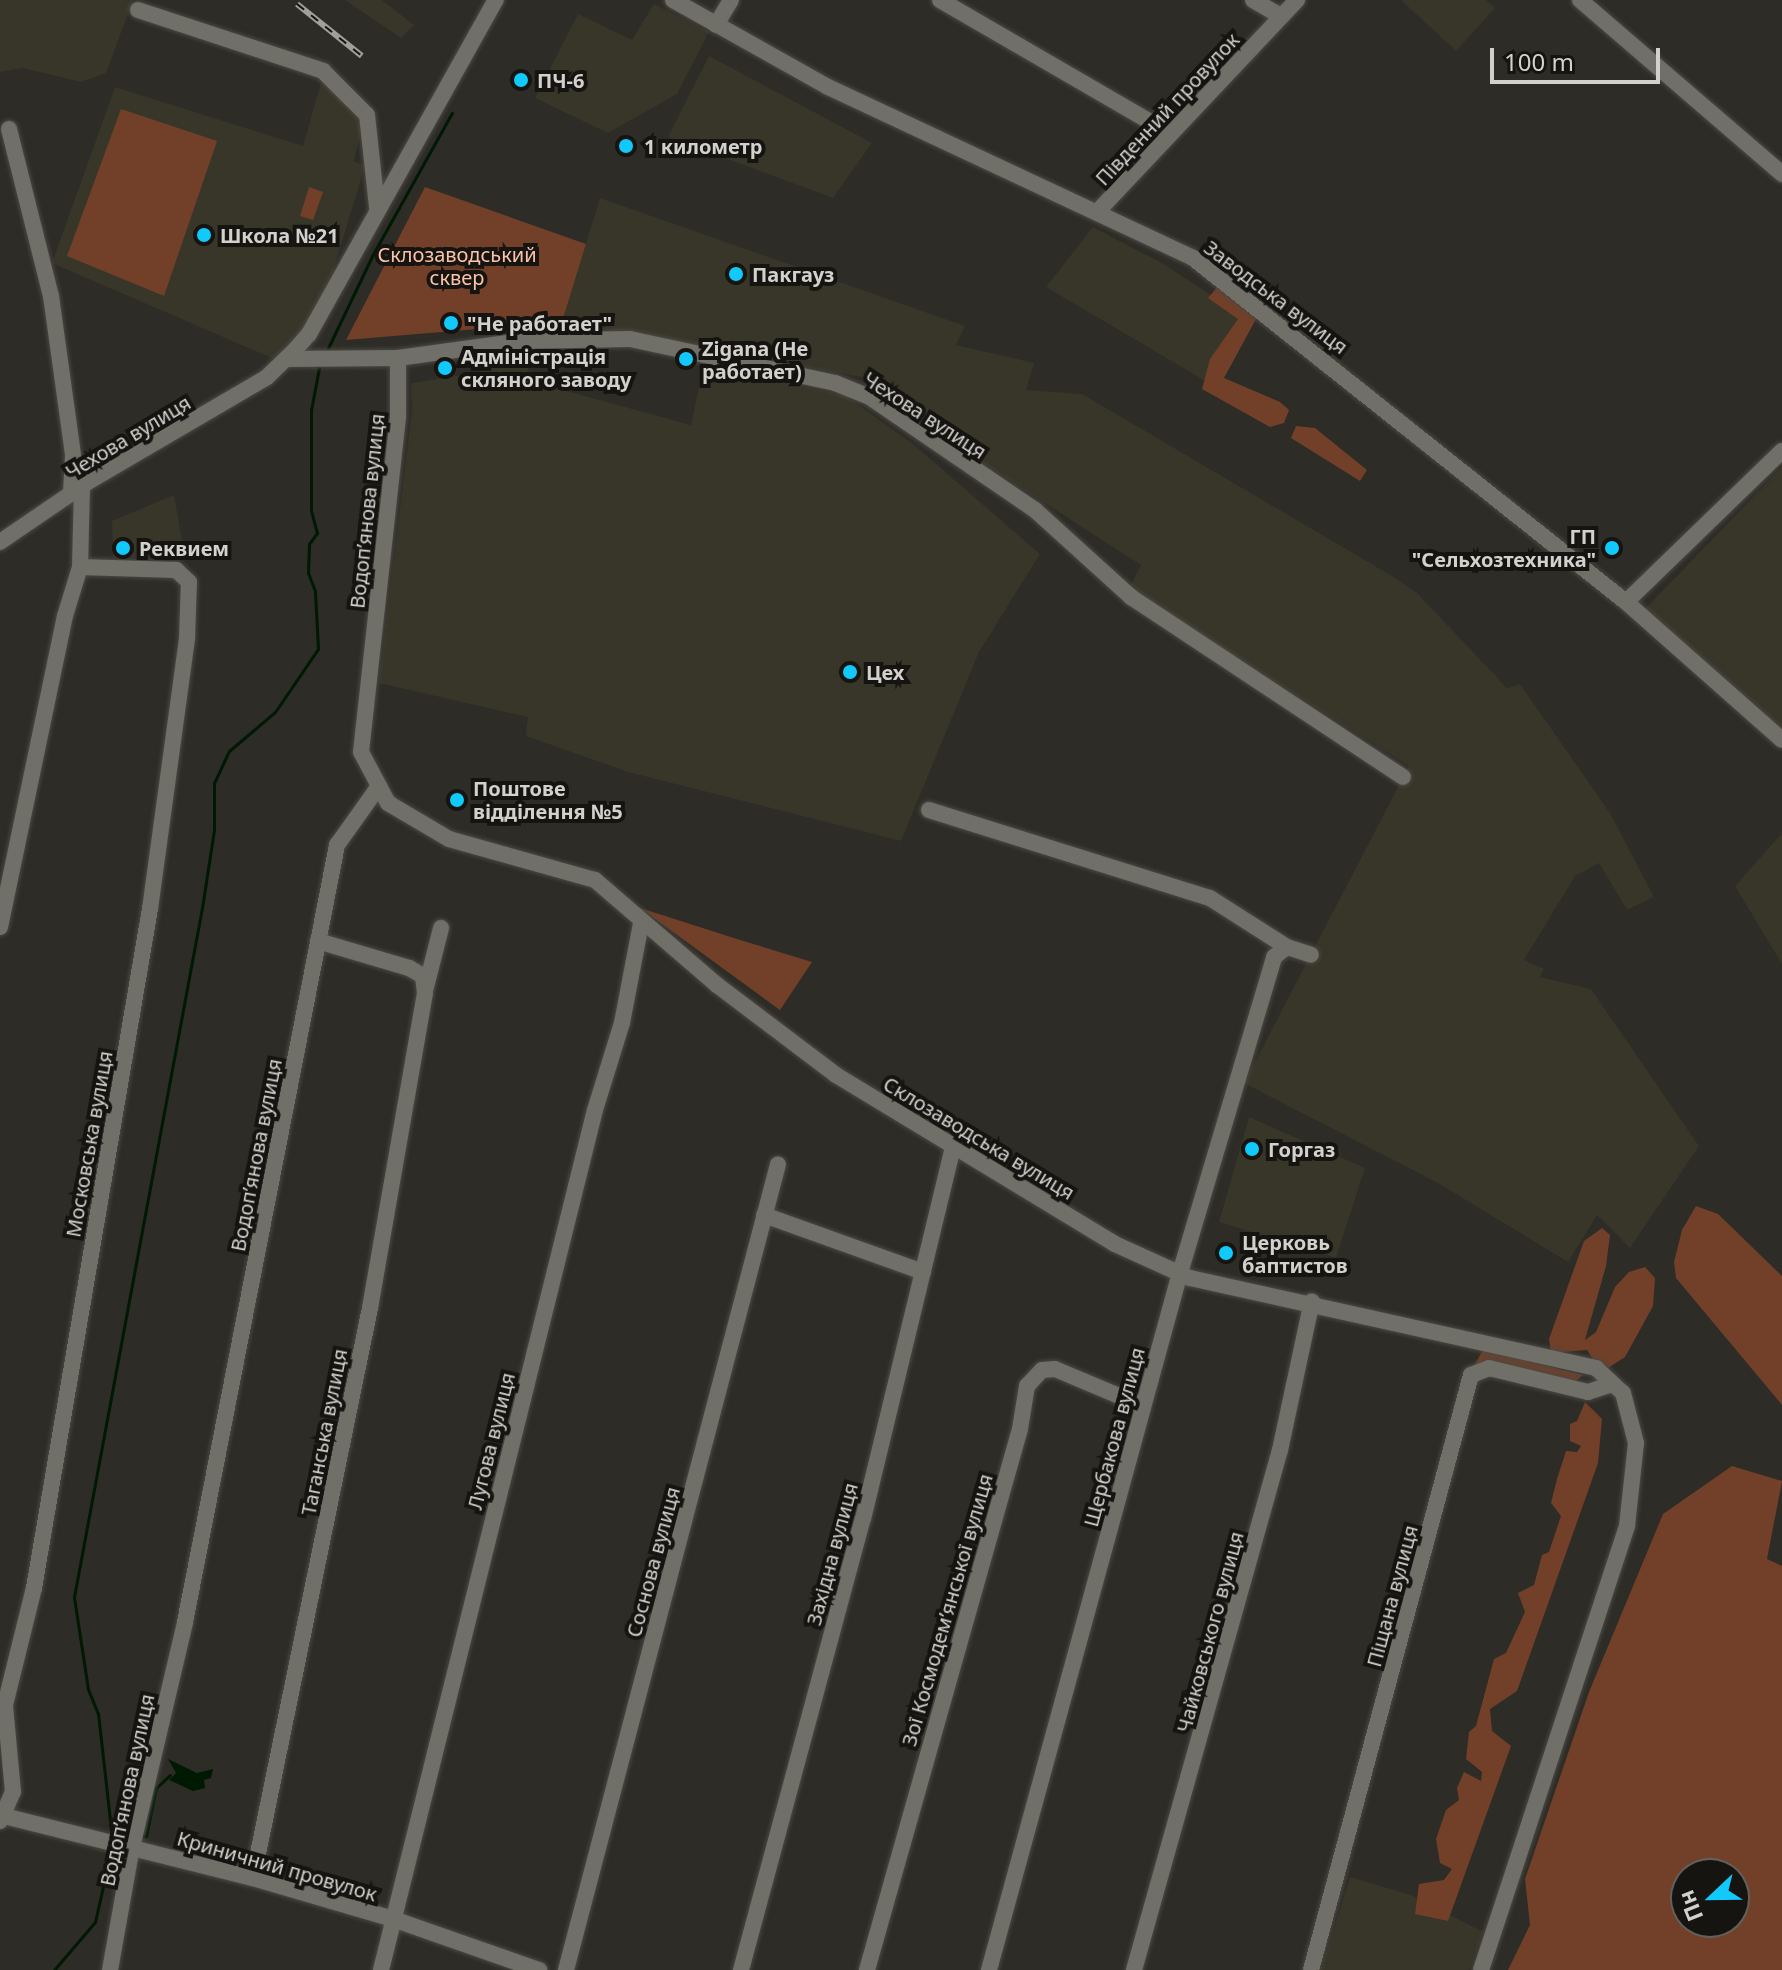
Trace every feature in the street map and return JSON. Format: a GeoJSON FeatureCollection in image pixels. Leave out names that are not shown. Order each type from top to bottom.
{"type":"FeatureCollection","features":[{"type":"Feature","properties":{"kind":"street","name":"Чехова вулиця"},"geometry":{"type":"LineString","coordinates":[[7,539],[77,490],[267,377],[309,334],[377,207],[445,95],[496,0]]}},
{"type":"Feature","properties":{"kind":"street","name":"Заводська вулиця"},"geometry":{"type":"LineString","coordinates":[[673,0],[826,86],[1099,210],[1193,258],[1249,298],[1626,602],[1782,740]]}},
{"type":"Feature","properties":{"kind":"street"},"geometry":{"type":"LineString","coordinates":[[716,25],[731,0]]}},
{"type":"Feature","properties":{"kind":"street"},"geometry":{"type":"LineString","coordinates":[[940,0],[1169,133]]}},
{"type":"Feature","properties":{"kind":"street"},"geometry":{"type":"LineString","coordinates":[[1253,0],[1281,16]]}},
{"type":"Feature","properties":{"kind":"street","name":"Південний провулок"},"geometry":{"type":"LineString","coordinates":[[1099,210],[1297,0]]}},
{"type":"Feature","properties":{"kind":"street"},"geometry":{"type":"LineString","coordinates":[[1580,0],[1782,174]]}},
{"type":"Feature","properties":{"kind":"street"},"geometry":{"type":"LineString","coordinates":[[1595,13],[1607,0]]}},
{"type":"Feature","properties":{"kind":"street"},"geometry":{"type":"LineString","coordinates":[[138,10],[323,71],[367,115],[377,207]]}},
{"type":"Feature","properties":{"kind":"street"},"geometry":{"type":"LineString","coordinates":[[0,927],[65,616],[80,567],[77,490],[51,296],[9,129]]}},
{"type":"Feature","properties":{"kind":"street","name":"Чехова вулиця"},"geometry":{"type":"LineString","coordinates":[[286,359],[398,358],[520,341],[630,339],[835,383],[868,396],[1035,510],[1131,597],[1403,777]]}},
{"type":"Feature","properties":{"kind":"street","name":"Водоп’янова вулиця"},"geometry":{"type":"LineString","coordinates":[[110,1970],[119,1844],[185,1622],[337,845],[379,786],[361,752],[395,446],[398,358]]}},
{"type":"Feature","properties":{"kind":"street"},"geometry":{"type":"LineString","coordinates":[[1626,602],[1782,451]]}},
{"type":"Feature","properties":{"kind":"street","name":"Московська вулиця"},"geometry":{"type":"LineString","coordinates":[[1,1817],[13,1792],[5,1705],[34,1588],[150,909],[187,638],[189,582],[176,570],[80,567]]}},
{"type":"Feature","properties":{"kind":"street","name":"Склозаводська вулиця"},"geometry":{"type":"LineString","coordinates":[[379,786],[388,803],[449,839],[595,880],[641,923],[836,1075],[1115,1244],[1180,1273],[1596,1368],[1618,1388]]}},
{"type":"Feature","properties":{"kind":"street"},"geometry":{"type":"LineString","coordinates":[[929,810],[1210,898],[1287,947],[1311,955]]}},
{"type":"Feature","properties":{"kind":"street","name":"Лугова вулиця"},"geometry":{"type":"LineString","coordinates":[[381,1970],[595,1110],[622,1023],[641,923]]}},
{"type":"Feature","properties":{"kind":"street","name":"Таганська вулиця"},"geometry":{"type":"LineString","coordinates":[[253,1878],[370,1308],[425,993],[441,928]]}},
{"type":"Feature","properties":{"kind":"street"},"geometry":{"type":"LineString","coordinates":[[318,941],[409,968],[423,976],[425,993]]}},
{"type":"Feature","properties":{"kind":"street","name":"Щербакова вулиця"},"geometry":{"type":"LineString","coordinates":[[989,1970],[1180,1273],[1274,957],[1287,947]]}},
{"type":"Feature","properties":{"kind":"street","name":"Західна вулиця"},"geometry":{"type":"LineString","coordinates":[[741,1970],[953,1146]]}},
{"type":"Feature","properties":{"kind":"street","name":"Соснова вулиця"},"geometry":{"type":"LineString","coordinates":[[566,1970],[778,1164]]}},
{"type":"Feature","properties":{"kind":"street"},"geometry":{"type":"LineString","coordinates":[[764,1215],[923,1272]]}},
{"type":"Feature","properties":{"kind":"street","name":"Чайковського вулиця"},"geometry":{"type":"LineString","coordinates":[[1134,1970],[1269,1495],[1312,1301]]}},
{"type":"Feature","properties":{"kind":"street","name":"Піщана вулиця"},"geometry":{"type":"LineString","coordinates":[[1311,1970],[1471,1375],[1489,1368],[1588,1392],[1618,1388]]}},
{"type":"Feature","properties":{"kind":"street","name":"Зої Космодем’янської вулиця"},"geometry":{"type":"LineString","coordinates":[[867,1970],[1020,1429],[1027,1386],[1042,1370],[1055,1369],[1143,1406]]}},
{"type":"Feature","properties":{"kind":"street"},"geometry":{"type":"LineString","coordinates":[[1481,1970],[1627,1526],[1636,1443],[1618,1388]]}},
{"type":"Feature","properties":{"kind":"street","name":"Криничний провулок"},"geometry":{"type":"LineString","coordinates":[[1,1817],[253,1878],[393,1919],[539,1970]]}},
{"type":"Feature","properties":{"kind":"shaded area"},"geometry":{"type":"Polygon","coordinates":[[[0,0],[133,0],[106,73],[81,82],[23,68],[0,72],[0,0]]]}},
{"type":"Feature","properties":{"kind":"shaded area"},"geometry":{"type":"Polygon","coordinates":[[[345,0],[382,0],[414,25],[401,38],[345,0]]]}},
{"type":"Feature","properties":{"kind":"shaded area"},"geometry":{"type":"Polygon","coordinates":[[[1401,0],[1486,0],[1495,8],[1456,51],[1401,0]]]}},
{"type":"Feature","properties":{"kind":"shaded area"},"geometry":{"type":"Polygon","coordinates":[[[654,4],[709,32],[677,94],[608,133],[535,98],[578,14],[632,40],[654,4]]]}},
{"type":"Feature","properties":{"kind":"shaded area"},"geometry":{"type":"Polygon","coordinates":[[[709,56],[872,143],[833,198],[668,137],[709,56]]]}},
{"type":"Feature","properties":{"kind":"shaded area","name":"Школа №21"},"geometry":{"type":"Polygon","coordinates":[[[322,79],[364,117],[354,161],[363,165],[362,176],[331,278],[304,331],[274,359],[52,263],[115,87],[303,146],[322,79]]]}},
{"type":"Feature","properties":{"kind":"shaded area"},"geometry":{"type":"Polygon","coordinates":[[[600,198],[965,326],[956,345],[1034,363],[1026,390],[1082,394],[1392,576],[1417,593],[1507,688],[1520,684],[1610,813],[1654,897],[1627,910],[1599,863],[1575,876],[1524,960],[1544,969],[1540,977],[1591,989],[1699,1146],[1630,1248],[1597,1215],[1568,1262],[1438,1183],[1244,1083],[1409,766],[1129,589],[1141,565],[911,417],[862,377],[562,322],[600,198]]]}},
{"type":"Feature","properties":{"kind":"shaded area"},"geometry":{"type":"Polygon","coordinates":[[[1093,227],[1160,262],[1248,319],[1212,385],[1046,287],[1093,227]]]}},
{"type":"Feature","properties":{"kind":"shaded area"},"geometry":{"type":"Polygon","coordinates":[[[525,350],[530,381],[691,425],[703,367],[846,396],[913,444],[1040,554],[979,652],[901,841],[628,772],[526,736],[528,717],[379,683],[412,410],[411,383],[481,372],[479,355],[525,350]]]}},
{"type":"Feature","properties":{"kind":"shaded area"},"geometry":{"type":"Polygon","coordinates":[[[1782,467],[1782,732],[1642,612],[1782,467]]]}},
{"type":"Feature","properties":{"kind":"shaded area"},"geometry":{"type":"Polygon","coordinates":[[[174,495],[185,557],[113,557],[112,521],[174,495]]]}},
{"type":"Feature","properties":{"kind":"shaded area"},"geometry":{"type":"Polygon","coordinates":[[[1782,833],[1782,964],[1735,886],[1782,833]]]}},
{"type":"Feature","properties":{"kind":"shaded area","name":"Горгаз"},"geometry":{"type":"Polygon","coordinates":[[[1249,1117],[1365,1168],[1336,1258],[1219,1222],[1249,1117]]]}},
{"type":"Feature","properties":{"kind":"shaded area"},"geometry":{"type":"Polygon","coordinates":[[[168,1759],[197,1773],[213,1769],[211,1778],[204,1780],[205,1788],[193,1791],[169,1780],[176,1773],[168,1759]]]}},
{"type":"Feature","properties":{"kind":"shaded area"},"geometry":{"type":"Polygon","coordinates":[[[1350,1877],[1411,1895],[1483,1932],[1469,1970],[1321,1970],[1350,1877]]]}},
{"type":"Feature","properties":{"kind":"green space"},"geometry":{"type":"Polygon","coordinates":[[[121,109],[217,141],[164,296],[67,256],[121,109]]]}},
{"type":"Feature","properties":{"kind":"green space"},"geometry":{"type":"Polygon","coordinates":[[[309,187],[323,192],[313,220],[300,216],[309,187]]]}},
{"type":"Feature","properties":{"kind":"green space","name":"Склозаводський сквер"},"geometry":{"type":"Polygon","coordinates":[[[425,187],[586,244],[562,322],[346,340],[425,187]]]}},
{"type":"Feature","properties":{"kind":"green space"},"geometry":{"type":"Polygon","coordinates":[[[1219,285],[1256,319],[1224,378],[1280,402],[1289,410],[1284,423],[1270,427],[1202,389],[1210,359],[1238,319],[1208,298],[1219,285]]]}},
{"type":"Feature","properties":{"kind":"green space"},"geometry":{"type":"Polygon","coordinates":[[[1296,426],[1315,428],[1367,470],[1360,481],[1291,438],[1296,426]]]}},
{"type":"Feature","properties":{"kind":"green space"},"geometry":{"type":"Polygon","coordinates":[[[640,908],[737,939],[812,962],[780,1010],[640,908]]]}},
{"type":"Feature","properties":{"kind":"green space"},"geometry":{"type":"Polygon","coordinates":[[[1696,1206],[1718,1214],[1782,1276],[1782,1405],[1676,1278],[1674,1262],[1682,1230],[1696,1206]]]}},
{"type":"Feature","properties":{"kind":"green space"},"geometry":{"type":"Polygon","coordinates":[[[1602,1228],[1610,1235],[1606,1266],[1585,1340],[1596,1332],[1615,1287],[1629,1272],[1645,1267],[1655,1278],[1653,1306],[1625,1357],[1608,1368],[1596,1364],[1587,1350],[1551,1353],[1549,1339],[1584,1241],[1602,1228]]]}},
{"type":"Feature","properties":{"kind":"green space"},"geometry":{"type":"Polygon","coordinates":[[[1483,1350],[1583,1375],[1567,1388],[1475,1364],[1483,1350]]]}},
{"type":"Feature","properties":{"kind":"green space"},"geometry":{"type":"Polygon","coordinates":[[[1585,1402],[1602,1419],[1598,1463],[1517,1691],[1490,1709],[1492,1731],[1511,1746],[1448,1921],[1415,1914],[1419,1884],[1444,1880],[1452,1869],[1440,1863],[1436,1839],[1446,1810],[1459,1800],[1457,1788],[1464,1772],[1481,1781],[1482,1772],[1466,1759],[1469,1732],[1476,1726],[1494,1659],[1506,1653],[1525,1612],[1518,1593],[1534,1585],[1542,1555],[1549,1552],[1561,1516],[1551,1503],[1566,1451],[1577,1452],[1581,1446],[1570,1441],[1570,1424],[1577,1421],[1585,1402]]]}},
{"type":"Feature","properties":{"kind":"green space"},"geometry":{"type":"Polygon","coordinates":[[[1732,1466],[1782,1481],[1767,1559],[1782,1566],[1782,1970],[1508,1970],[1530,1925],[1525,1879],[1589,1692],[1663,1514],[1732,1466]]]}},
{"type":"Feature","properties":{"kind":"waterway"},"geometry":{"type":"LineString","coordinates":[[328,348],[372,256],[452,113]]}},
{"type":"Feature","properties":{"kind":"waterway"},"geometry":{"type":"LineString","coordinates":[[112,1838],[98,1714],[88,1689],[74,1597],[202,908],[214,830],[214,783],[229,751],[275,712],[318,649],[315,591],[308,573],[309,544],[317,533],[311,510],[311,410],[319,368]]}},
{"type":"Feature","properties":{"kind":"waterway"},"geometry":{"type":"LineString","coordinates":[[139,1836],[146,1836],[156,1788],[170,1775]]}},
{"type":"Feature","properties":{"kind":"waterway"},"geometry":{"type":"LineString","coordinates":[[54,1970],[95,1922],[106,1873],[115,1863],[113,1850]]}},
{"type":"Feature","properties":{"kind":"railway"},"geometry":{"type":"LineString","coordinates":[[297,4],[362,56]]}},
{"type":"Feature","properties":{"kind":"place","name":"ПЧ-6"},"geometry":{"type":"Point","coordinates":[521,80]}},
{"type":"Feature","properties":{"kind":"place","name":"1 километр"},"geometry":{"type":"Point","coordinates":[626,146]}},
{"type":"Feature","properties":{"kind":"place","name":"Школа №21"},"geometry":{"type":"Point","coordinates":[204,235]}},
{"type":"Feature","properties":{"kind":"place","name":"Пакгауз"},"geometry":{"type":"Point","coordinates":[736,274]}},
{"type":"Feature","properties":{"kind":"place","name":"\"Не работает\""},"geometry":{"type":"Point","coordinates":[451,323]}},
{"type":"Feature","properties":{"kind":"place","name":"Zigana (Не работает)"},"geometry":{"type":"Point","coordinates":[686,359]}},
{"type":"Feature","properties":{"kind":"place","name":"Адміністрація скляного заводу"},"geometry":{"type":"Point","coordinates":[445,368]}},
{"type":"Feature","properties":{"kind":"place","name":"Реквием"},"geometry":{"type":"Point","coordinates":[123,548]}},
{"type":"Feature","properties":{"kind":"place","name":"ГП \"Сельхозтехника\""},"geometry":{"type":"Point","coordinates":[1612,548]}},
{"type":"Feature","properties":{"kind":"place","name":"Цех"},"geometry":{"type":"Point","coordinates":[850,672]}},
{"type":"Feature","properties":{"kind":"place","name":"Поштове відділення №5"},"geometry":{"type":"Point","coordinates":[457,800]}},
{"type":"Feature","properties":{"kind":"place","name":"Горгаз"},"geometry":{"type":"Point","coordinates":[1252,1149]}},
{"type":"Feature","properties":{"kind":"place","name":"Церковь баптистов"},"geometry":{"type":"Point","coordinates":[1226,1253]}}]}
